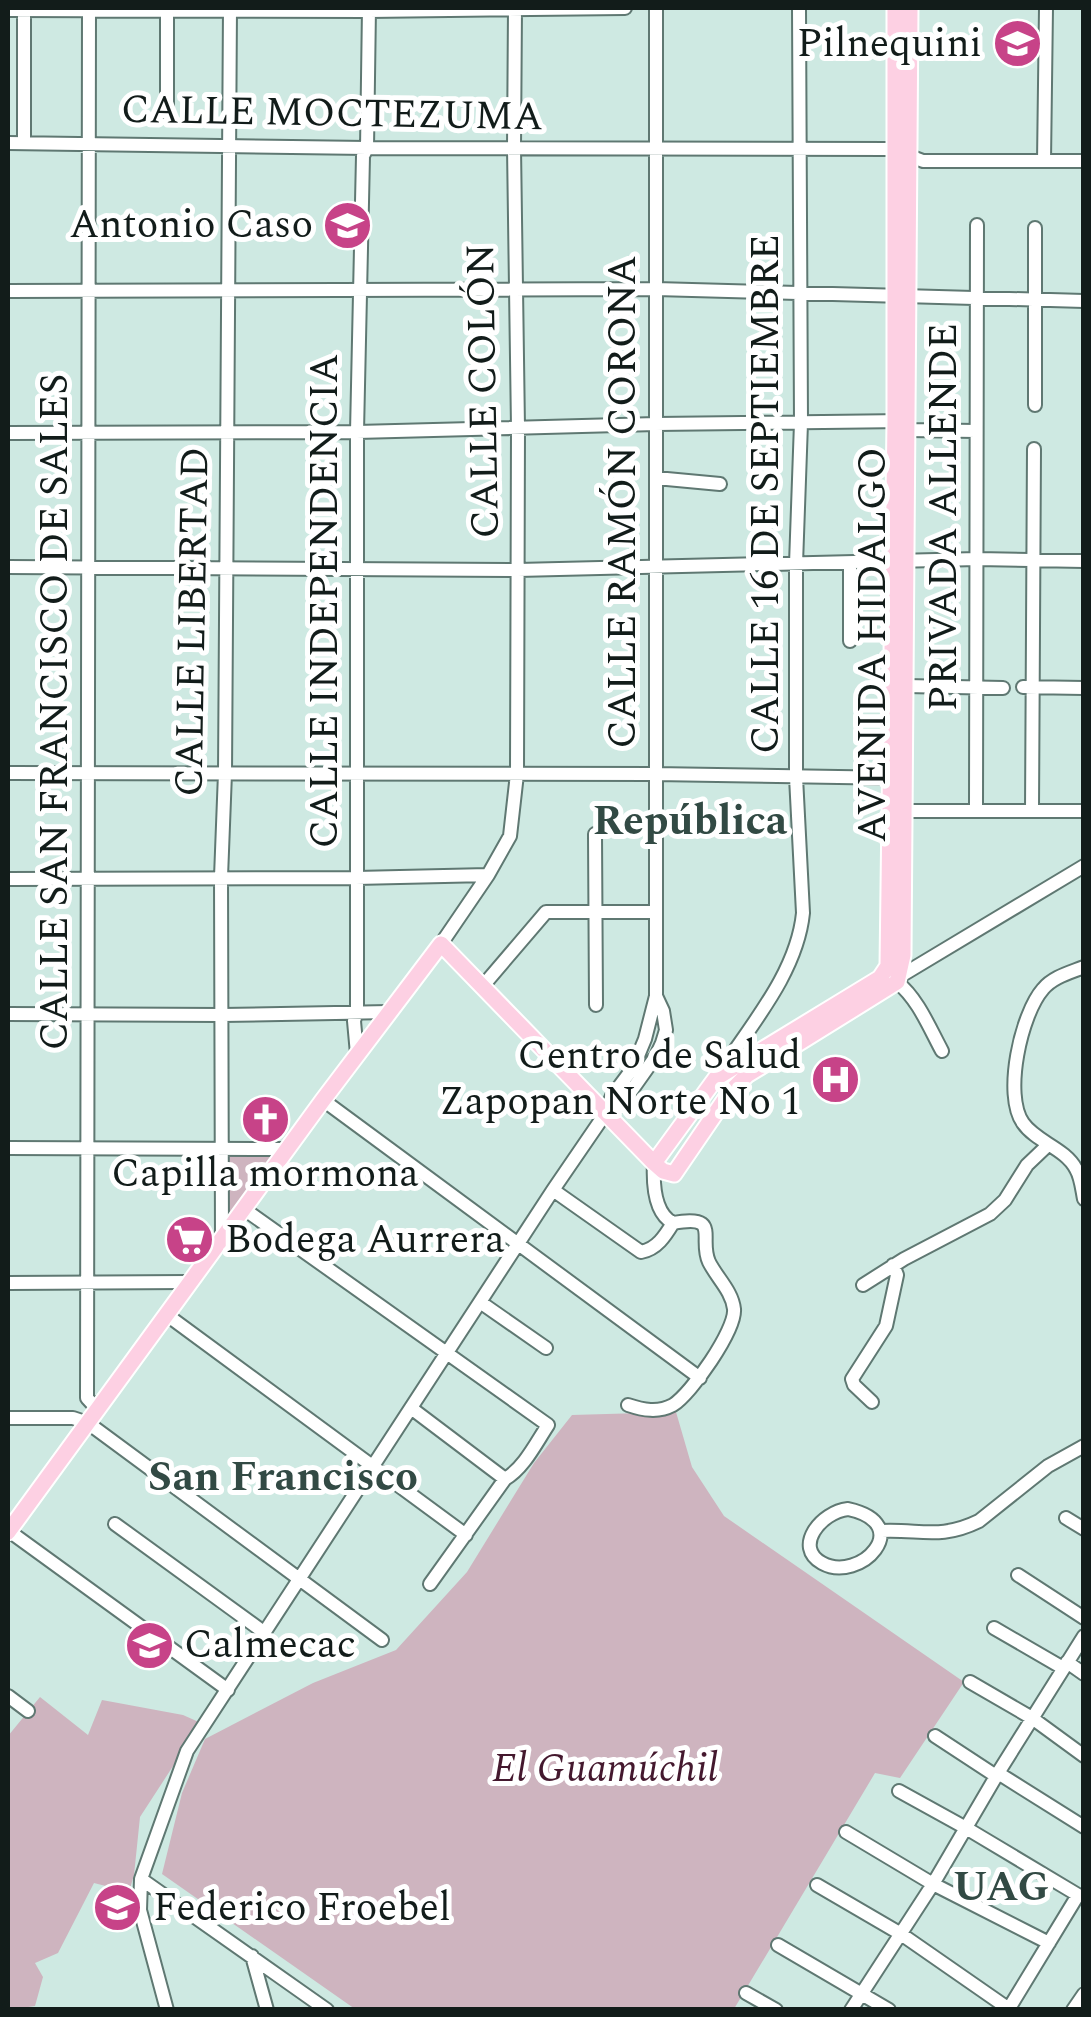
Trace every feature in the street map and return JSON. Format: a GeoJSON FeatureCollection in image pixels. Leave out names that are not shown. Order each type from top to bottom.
{"type":"FeatureCollection","features":[{"type":"Feature","properties":{"kind":"main road","name":"AVENIDA HIDALGO"},"geometry":{"type":"LineString","coordinates":[[896,8],[903,153]]}},
{"type":"Feature","properties":{"kind":"main road","name":"AVENIDA HIDALGO"},"geometry":{"type":"LineString","coordinates":[[898,979],[903,955],[897,908],[903,153],[910,8]]}},
{"type":"Feature","properties":{"kind":"main road","name":"AVENIDA HIDALGO"},"geometry":{"type":"LineString","coordinates":[[654,1163],[716,1078],[880,978],[888,966],[905,811],[899,778],[906,686],[900,562]]}},
{"type":"Feature","properties":{"kind":"main road"},"geometry":{"type":"LineString","coordinates":[[8,1532],[441,944],[654,1163],[674,1174],[730,1092],[748,1075],[898,979]]}},
{"type":"Feature","properties":{"kind":"street","name":"CALLE SAN FRANCISCO DE SALES"},"geometry":{"type":"LineString","coordinates":[[89,8],[87,1398],[93,1416]]}},
{"type":"Feature","properties":{"kind":"street","name":"CALLE LIBERTAD"},"geometry":{"type":"LineString","coordinates":[[222,1238],[221,878],[230,8]]}},
{"type":"Feature","properties":{"kind":"street"},"geometry":{"type":"LineString","coordinates":[[8,10],[625,8]]}},
{"type":"Feature","properties":{"kind":"street","name":"CALLE RAMÓN CORONA"},"geometry":{"type":"LineString","coordinates":[[141,1879],[187,1751],[605,1114],[612,1096],[633,1068],[645,1039],[656,996],[656,8]]}},
{"type":"Feature","properties":{"kind":"street","name":"CALLE 16 DE SEPTIEMBRE"},"geometry":{"type":"LineString","coordinates":[[716,1078],[783,977],[801,933],[803,913],[796,777],[796,564],[801,423],[799,8]]}},
{"type":"Feature","properties":{"kind":"street"},"geometry":{"type":"LineString","coordinates":[[1044,161],[1046,8]]}},
{"type":"Feature","properties":{"kind":"street"},"geometry":{"type":"LineString","coordinates":[[24,9],[24,144]]}},
{"type":"Feature","properties":{"kind":"street"},"geometry":{"type":"LineString","coordinates":[[167,9],[167,112]]}},
{"type":"Feature","properties":{"kind":"street","name":"CALLE INDEPENDENCIA"},"geometry":{"type":"LineString","coordinates":[[358,1054],[354,1021],[357,432],[369,9]]}},
{"type":"Feature","properties":{"kind":"street","name":"CALLE COLÓN"},"geometry":{"type":"LineString","coordinates":[[441,944],[510,836],[518,774],[514,9]]}},
{"type":"Feature","properties":{"kind":"street","name":"CALLE MOCTEZUMA"},"geometry":{"type":"LineString","coordinates":[[8,144],[800,150],[903,153],[924,161],[1084,161]]}},
{"type":"Feature","properties":{"kind":"street","name":"PRIVADA ALLENDE"},"geometry":{"type":"LineString","coordinates":[[976,810],[977,226]]}},
{"type":"Feature","properties":{"kind":"street"},"geometry":{"type":"LineString","coordinates":[[1035,405],[1036,228]]}},
{"type":"Feature","properties":{"kind":"street"},"geometry":{"type":"LineString","coordinates":[[8,291],[656,289],[1084,302]]}},
{"type":"Feature","properties":{"kind":"street"},"geometry":{"type":"LineString","coordinates":[[8,433],[357,432],[801,423],[903,424],[976,431]]}},
{"type":"Feature","properties":{"kind":"street"},"geometry":{"type":"LineString","coordinates":[[1032,810],[1032,706],[1028,687],[1033,657],[1034,449]]}},
{"type":"Feature","properties":{"kind":"street"},"geometry":{"type":"LineString","coordinates":[[656,478],[720,484]]}},
{"type":"Feature","properties":{"kind":"street"},"geometry":{"type":"LineString","coordinates":[[8,567],[518,570],[1084,560]]}},
{"type":"Feature","properties":{"kind":"street"},"geometry":{"type":"LineString","coordinates":[[850,563],[850,641]]}},
{"type":"Feature","properties":{"kind":"street"},"geometry":{"type":"LineString","coordinates":[[906,686],[1003,688]]}},
{"type":"Feature","properties":{"kind":"street"},"geometry":{"type":"LineString","coordinates":[[1028,687],[1084,688]]}},
{"type":"Feature","properties":{"kind":"street"},"geometry":{"type":"LineString","coordinates":[[8,773],[899,778]]}},
{"type":"Feature","properties":{"kind":"street"},"geometry":{"type":"LineString","coordinates":[[905,811],[1084,811]]}},
{"type":"Feature","properties":{"kind":"street"},"geometry":{"type":"LineString","coordinates":[[596,834],[596,1006]]}},
{"type":"Feature","properties":{"kind":"street"},"geometry":{"type":"LineString","coordinates":[[942,1051],[898,979],[1084,866]]}},
{"type":"Feature","properties":{"kind":"street"},"geometry":{"type":"LineString","coordinates":[[8,878],[488,875]]}},
{"type":"Feature","properties":{"kind":"street"},"geometry":{"type":"LineString","coordinates":[[482,987],[546,912],[655,912]]}},
{"type":"Feature","properties":{"kind":"street"},"geometry":{"type":"LineString","coordinates":[[1084,967],[1059,976],[1044,987],[1034,1002],[1024,1028],[1012,1089],[1022,1122],[1076,1168],[1084,1199]]}},
{"type":"Feature","properties":{"kind":"street"},"geometry":{"type":"LineString","coordinates":[[8,1014],[390,1012]]}},
{"type":"Feature","properties":{"kind":"street"},"geometry":{"type":"LineString","coordinates":[[323,1100],[700,1378]]}},
{"type":"Feature","properties":{"kind":"street"},"geometry":{"type":"LineString","coordinates":[[863,1285],[990,1214],[1048,1145]]}},
{"type":"Feature","properties":{"kind":"street"},"geometry":{"type":"LineString","coordinates":[[8,1148],[288,1148]]}},
{"type":"Feature","properties":{"kind":"street"},"geometry":{"type":"LineString","coordinates":[[654,1163],[661,1214],[673,1223]]}},
{"type":"Feature","properties":{"kind":"street"},"geometry":{"type":"LineString","coordinates":[[658,1197],[674,1174]]}},
{"type":"Feature","properties":{"kind":"street"},"geometry":{"type":"LineString","coordinates":[[552,1190],[641,1252],[655,1246],[673,1223],[693,1220],[706,1229],[708,1259],[726,1288],[734,1311],[733,1322],[700,1378],[674,1404],[652,1411],[628,1405]]}},
{"type":"Feature","properties":{"kind":"street"},"geometry":{"type":"LineString","coordinates":[[244,1209],[548,1425],[430,1584]]}},
{"type":"Feature","properties":{"kind":"street"},"geometry":{"type":"LineString","coordinates":[[872,1402],[852,1379],[886,1326],[897,1275],[893,1265]]}},
{"type":"Feature","properties":{"kind":"street"},"geometry":{"type":"LineString","coordinates":[[8,1283],[189,1282]]}},
{"type":"Feature","properties":{"kind":"street"},"geometry":{"type":"LineString","coordinates":[[480,1302],[546,1348]]}},
{"type":"Feature","properties":{"kind":"street"},"geometry":{"type":"LineString","coordinates":[[167,1314],[466,1535]]}},
{"type":"Feature","properties":{"kind":"street"},"geometry":{"type":"LineString","coordinates":[[410,1408],[506,1479]]}},
{"type":"Feature","properties":{"kind":"street"},"geometry":{"type":"LineString","coordinates":[[8,1418],[93,1416],[382,1640]]}},
{"type":"Feature","properties":{"kind":"street"},"geometry":{"type":"LineString","coordinates":[[881,1531],[936,1534],[966,1528],[979,1522],[1048,1466],[1084,1446]]}},
{"type":"Feature","properties":{"kind":"street"},"geometry":{"type":"LineString","coordinates":[[837,1510],[858,1512],[881,1531],[879,1546],[853,1565],[824,1564],[811,1547],[811,1538],[820,1522],[837,1510]]}},
{"type":"Feature","properties":{"kind":"street"},"geometry":{"type":"LineString","coordinates":[[1066,1518],[1084,1529]]}},
{"type":"Feature","properties":{"kind":"street"},"geometry":{"type":"LineString","coordinates":[[115,1524],[265,1633]]}},
{"type":"Feature","properties":{"kind":"street"},"geometry":{"type":"LineString","coordinates":[[8,1532],[228,1690]]}},
{"type":"Feature","properties":{"kind":"street"},"geometry":{"type":"LineString","coordinates":[[1018,1575],[1084,1618]]}},
{"type":"Feature","properties":{"kind":"street"},"geometry":{"type":"LineString","coordinates":[[994,1628],[1084,1674]]}},
{"type":"Feature","properties":{"kind":"street"},"geometry":{"type":"LineString","coordinates":[[852,2010],[1084,1636]]}},
{"type":"Feature","properties":{"kind":"street"},"geometry":{"type":"LineString","coordinates":[[970,1682],[1032,1718],[1084,1756]]}},
{"type":"Feature","properties":{"kind":"street"},"geometry":{"type":"LineString","coordinates":[[8,1696],[28,1711]]}},
{"type":"Feature","properties":{"kind":"street"},"geometry":{"type":"LineString","coordinates":[[935,1736],[1084,1827]]}},
{"type":"Feature","properties":{"kind":"street"},"geometry":{"type":"LineString","coordinates":[[817,1884],[900,1934],[1009,2009],[1078,1895],[899,1791]]}},
{"type":"Feature","properties":{"kind":"street"},"geometry":{"type":"LineString","coordinates":[[846,1832],[933,1884],[1049,1944]]}},
{"type":"Feature","properties":{"kind":"street"},"geometry":{"type":"LineString","coordinates":[[141,1879],[328,2010]]}},
{"type":"Feature","properties":{"kind":"street"},"geometry":{"type":"LineString","coordinates":[[141,1879],[140,1910],[167,2010]]}},
{"type":"Feature","properties":{"kind":"street"},"geometry":{"type":"LineString","coordinates":[[778,1945],[889,2010]]}},
{"type":"Feature","properties":{"kind":"street"},"geometry":{"type":"LineString","coordinates":[[252,1956],[267,2010]]}},
{"type":"Feature","properties":{"kind":"street"},"geometry":{"type":"LineString","coordinates":[[746,1993],[776,2010]]}},
{"type":"Feature","properties":{"kind":"street"},"geometry":{"type":"LineString","coordinates":[[1074,2010],[1084,1994]]}},
{"type":"Feature","properties":{"kind":"green space"},"geometry":{"type":"Polygon","coordinates":[[[225,1151],[280,1151],[227,1221],[225,1151]]]}},
{"type":"Feature","properties":{"kind":"green space","name":"El Guamúchil"},"geometry":{"type":"Polygon","coordinates":[[[676,1412],[692,1467],[724,1516],[964,1682],[900,1778],[875,1773],[734,2009],[355,2009],[162,1874],[182,1793],[205,1739],[313,1683],[396,1650],[467,1572],[534,1463],[572,1415],[676,1412]]]}},
{"type":"Feature","properties":{"kind":"green space"},"geometry":{"type":"Polygon","coordinates":[[[40,1697],[88,1735],[102,1700],[183,1715],[201,1723],[140,1817],[129,1892],[94,1883],[58,1953],[35,1963],[43,1977],[35,2006],[8,2010],[8,1736],[40,1697]]]}},
{"type":"Feature","properties":{"kind":"place","name":"Pilnequini"},"geometry":{"type":"Point","coordinates":[1017,44]}},
{"type":"Feature","properties":{"kind":"place","name":"Antonio Caso"},"geometry":{"type":"Point","coordinates":[348,225]}},
{"type":"Feature","properties":{"kind":"place","name":"Centro de Salud Zapopan Norte No 1"},"geometry":{"type":"Point","coordinates":[836,1079]}},
{"type":"Feature","properties":{"kind":"place","name":"Capilla mormona"},"geometry":{"type":"Point","coordinates":[265,1119]}},
{"type":"Feature","properties":{"kind":"place","name":"Bodega Aurrera"},"geometry":{"type":"Point","coordinates":[190,1240]}},
{"type":"Feature","properties":{"kind":"place","name":"Calmecac"},"geometry":{"type":"Point","coordinates":[149,1645]}},
{"type":"Feature","properties":{"kind":"place","name":"Federico Froebel"},"geometry":{"type":"Point","coordinates":[118,1908]}},
{"type":"Feature","properties":{"kind":"district","name":"República"},"geometry":{"type":"Point","coordinates":[690,821]}},
{"type":"Feature","properties":{"kind":"district","name":"San Francisco"},"geometry":{"type":"Point","coordinates":[283,1477]}},
{"type":"Feature","properties":{"kind":"district","name":"UAG"},"geometry":{"type":"Point","coordinates":[1001,1887]}}]}
